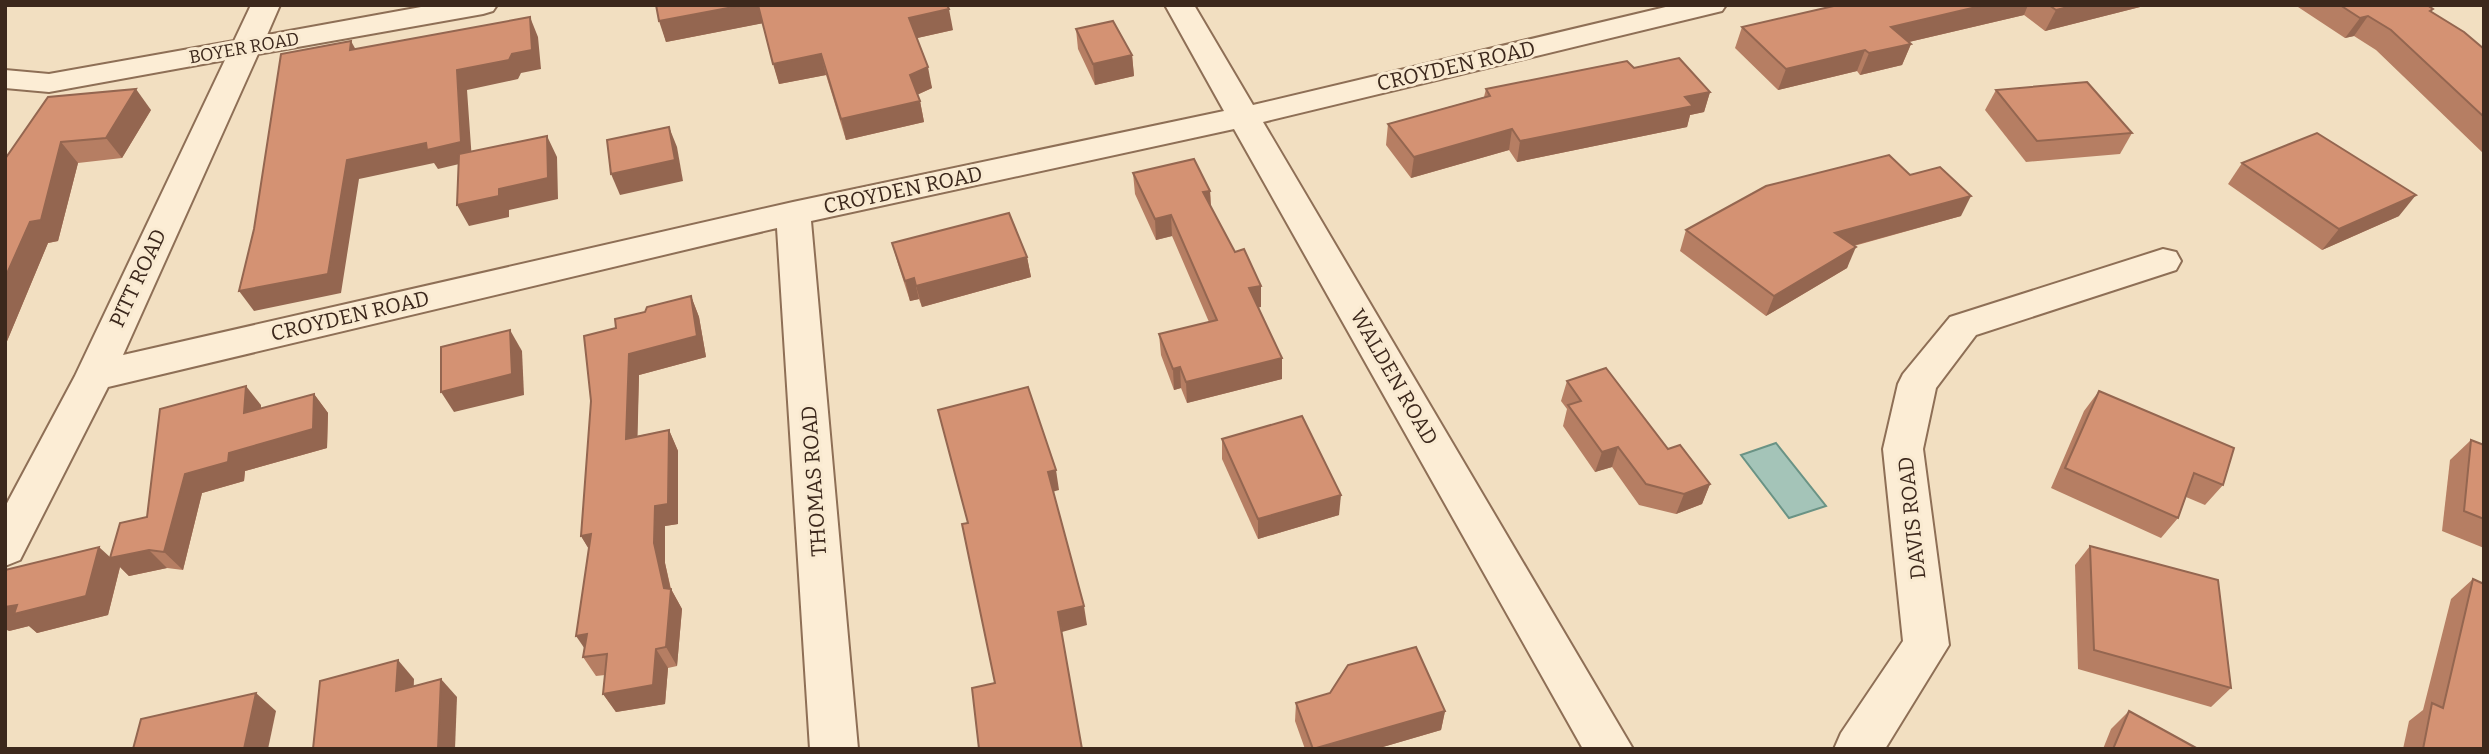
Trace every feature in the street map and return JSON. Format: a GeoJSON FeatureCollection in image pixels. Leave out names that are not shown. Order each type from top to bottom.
{"type":"FeatureCollection","features":[{"type":"Feature","properties":{"kind":"street","name":"PITT ROAD"},"geometry":{"type":"LineString","coordinates":[[5,548],[93,376],[266,5]]}},
{"type":"Feature","properties":{"kind":"street","name":"BOYER ROAD"},"geometry":{"type":"LineString","coordinates":[[5,79],[49,83],[483,5]]}},
{"type":"Feature","properties":{"kind":"street","name":"WALDEN ROAD"},"geometry":{"type":"LineString","coordinates":[[1179,5],[1609,749]]}},
{"type":"Feature","properties":{"kind":"street","name":"CROYDEN ROAD"},"geometry":{"type":"LineString","coordinates":[[93,376],[793,213],[1244,117],[1712,5]]}},
{"type":"Feature","properties":{"kind":"street","name":"THOMAS ROAD"},"geometry":{"type":"LineString","coordinates":[[793,213],[834,749]]}},
{"type":"Feature","properties":{"kind":"street","name":"DAVIS ROAD"},"geometry":{"type":"LineString","coordinates":[[1858,749],[1926,645],[1903,449],[1917,384],[1963,326],[2163,261]]}},
{"type":"Feature","properties":{"kind":"shaded area"},"geometry":{"type":"Polygon","coordinates":[[[1776,443],[1826,506],[1789,518],[1741,455],[1776,443]]]}},
{"type":"Feature","properties":{"kind":"building"},"geometry":{"type":"Polygon","coordinates":[[[656,5],[744,5],[659,21],[656,5]]]}},
{"type":"Feature","properties":{"kind":"building"},"geometry":{"type":"Polygon","coordinates":[[[758,5],[947,5],[949,9],[909,18],[928,67],[910,75],[920,101],[841,119],[821,54],[773,64],[758,5]]]}},
{"type":"Feature","properties":{"kind":"building"},"geometry":{"type":"Polygon","coordinates":[[[1838,5],[1985,5],[1891,27],[1911,44],[1869,53],[1865,50],[1786,69],[1742,27],[1838,5]]]}},
{"type":"Feature","properties":{"kind":"building"},"geometry":{"type":"Polygon","coordinates":[[[2049,5],[2076,5],[2056,10],[2049,5]]]}},
{"type":"Feature","properties":{"kind":"building"},"geometry":{"type":"Polygon","coordinates":[[[2340,5],[2427,5],[2433,9],[2430,11],[2464,32],[2484,49],[2484,117],[2391,30],[2368,16],[2360,18],[2340,5]]]}},
{"type":"Feature","properties":{"kind":"building"},"geometry":{"type":"Polygon","coordinates":[[[530,17],[532,50],[512,54],[509,60],[457,70],[461,142],[427,150],[426,143],[347,160],[328,274],[239,291],[254,229],[281,54],[351,41],[350,50],[530,17]]]}},
{"type":"Feature","properties":{"kind":"building"},"geometry":{"type":"Polygon","coordinates":[[[1113,21],[1132,55],[1093,64],[1076,29],[1113,21]]]}},
{"type":"Feature","properties":{"kind":"building"},"geometry":{"type":"Polygon","coordinates":[[[1679,58],[1710,92],[1685,97],[1693,106],[1520,141],[1512,129],[1414,157],[1388,124],[1490,96],[1486,89],[1627,61],[1634,68],[1679,58]]]}},
{"type":"Feature","properties":{"kind":"building"},"geometry":{"type":"Polygon","coordinates":[[[2087,82],[2132,133],[2037,141],[1996,90],[2087,82]]]}},
{"type":"Feature","properties":{"kind":"building"},"geometry":{"type":"Polygon","coordinates":[[[136,89],[106,138],[61,142],[41,220],[30,222],[5,278],[5,159],[48,97],[136,89]]]}},
{"type":"Feature","properties":{"kind":"building"},"geometry":{"type":"Polygon","coordinates":[[[669,127],[675,160],[611,174],[607,140],[669,127]]]}},
{"type":"Feature","properties":{"kind":"building"},"geometry":{"type":"Polygon","coordinates":[[[2317,133],[2416,195],[2339,229],[2242,163],[2317,133]]]}},
{"type":"Feature","properties":{"kind":"building"},"geometry":{"type":"Polygon","coordinates":[[[547,136],[548,178],[499,189],[499,196],[457,205],[459,154],[547,136]]]}},
{"type":"Feature","properties":{"kind":"building"},"geometry":{"type":"Polygon","coordinates":[[[1889,155],[1910,175],[1940,167],[1971,196],[1835,233],[1856,247],[1774,296],[1686,230],[1766,186],[1889,155]]]}},
{"type":"Feature","properties":{"kind":"building"},"geometry":{"type":"Polygon","coordinates":[[[1194,159],[1210,191],[1203,192],[1235,252],[1244,249],[1261,286],[1249,288],[1282,358],[1186,382],[1180,367],[1173,369],[1159,334],[1217,320],[1171,215],[1155,219],[1133,173],[1194,159]]]}},
{"type":"Feature","properties":{"kind":"building"},"geometry":{"type":"Polygon","coordinates":[[[1009,213],[1027,257],[916,286],[914,278],[905,281],[892,243],[1009,213]]]}},
{"type":"Feature","properties":{"kind":"building"},"geometry":{"type":"Polygon","coordinates":[[[691,296],[697,336],[629,354],[626,439],[669,430],[668,504],[655,506],[654,543],[664,588],[671,589],[666,647],[656,649],[653,685],[603,694],[607,654],[583,657],[587,634],[576,636],[591,534],[581,536],[591,401],[584,336],[616,328],[615,319],[645,312],[647,307],[691,296]]]}},
{"type":"Feature","properties":{"kind":"building"},"geometry":{"type":"Polygon","coordinates":[[[510,330],[512,374],[441,392],[441,347],[510,330]]]}},
{"type":"Feature","properties":{"kind":"building"},"geometry":{"type":"Polygon","coordinates":[[[1606,368],[1668,449],[1680,445],[1710,484],[1684,494],[1646,484],[1618,447],[1602,452],[1568,405],[1581,401],[1567,381],[1606,368]]]}},
{"type":"Feature","properties":{"kind":"building"},"geometry":{"type":"Polygon","coordinates":[[[246,386],[244,413],[314,394],[313,429],[229,453],[228,462],[185,474],[164,552],[149,550],[110,558],[120,523],[147,517],[160,409],[246,386]]]}},
{"type":"Feature","properties":{"kind":"building"},"geometry":{"type":"Polygon","coordinates":[[[1028,387],[1056,470],[1048,472],[1084,606],[1058,612],[1082,749],[979,749],[972,688],[995,683],[962,524],[968,523],[938,410],[1028,387]]]}},
{"type":"Feature","properties":{"kind":"building"},"geometry":{"type":"Polygon","coordinates":[[[2099,391],[2234,448],[2223,485],[2194,473],[2178,518],[2065,468],[2099,391]]]}},
{"type":"Feature","properties":{"kind":"building"},"geometry":{"type":"Polygon","coordinates":[[[1302,416],[1341,495],[1258,519],[1222,439],[1302,416]]]}},
{"type":"Feature","properties":{"kind":"building"},"geometry":{"type":"Polygon","coordinates":[[[2471,440],[2484,445],[2484,519],[2464,511],[2471,440]]]}},
{"type":"Feature","properties":{"kind":"building"},"geometry":{"type":"Polygon","coordinates":[[[2090,546],[2218,580],[2231,688],[2094,650],[2090,546]]]}},
{"type":"Feature","properties":{"kind":"building"},"geometry":{"type":"Polygon","coordinates":[[[99,547],[86,596],[14,614],[17,605],[5,607],[5,570],[99,547]]]}},
{"type":"Feature","properties":{"kind":"building"},"geometry":{"type":"Polygon","coordinates":[[[2473,579],[2484,584],[2484,749],[2423,749],[2432,703],[2443,708],[2473,579]]]}},
{"type":"Feature","properties":{"kind":"building"},"geometry":{"type":"Polygon","coordinates":[[[1416,647],[1445,711],[1313,749],[1296,703],[1330,693],[1348,665],[1416,647]]]}},
{"type":"Feature","properties":{"kind":"building"},"geometry":{"type":"Polygon","coordinates":[[[398,660],[396,691],[441,679],[438,749],[313,749],[320,681],[398,660]]]}},
{"type":"Feature","properties":{"kind":"building"},"geometry":{"type":"Polygon","coordinates":[[[256,693],[244,749],[133,749],[141,719],[256,693]]]}},
{"type":"Feature","properties":{"kind":"building"},"geometry":{"type":"Polygon","coordinates":[[[2129,711],[2198,749],[2113,749],[2129,711]]]}}]}
